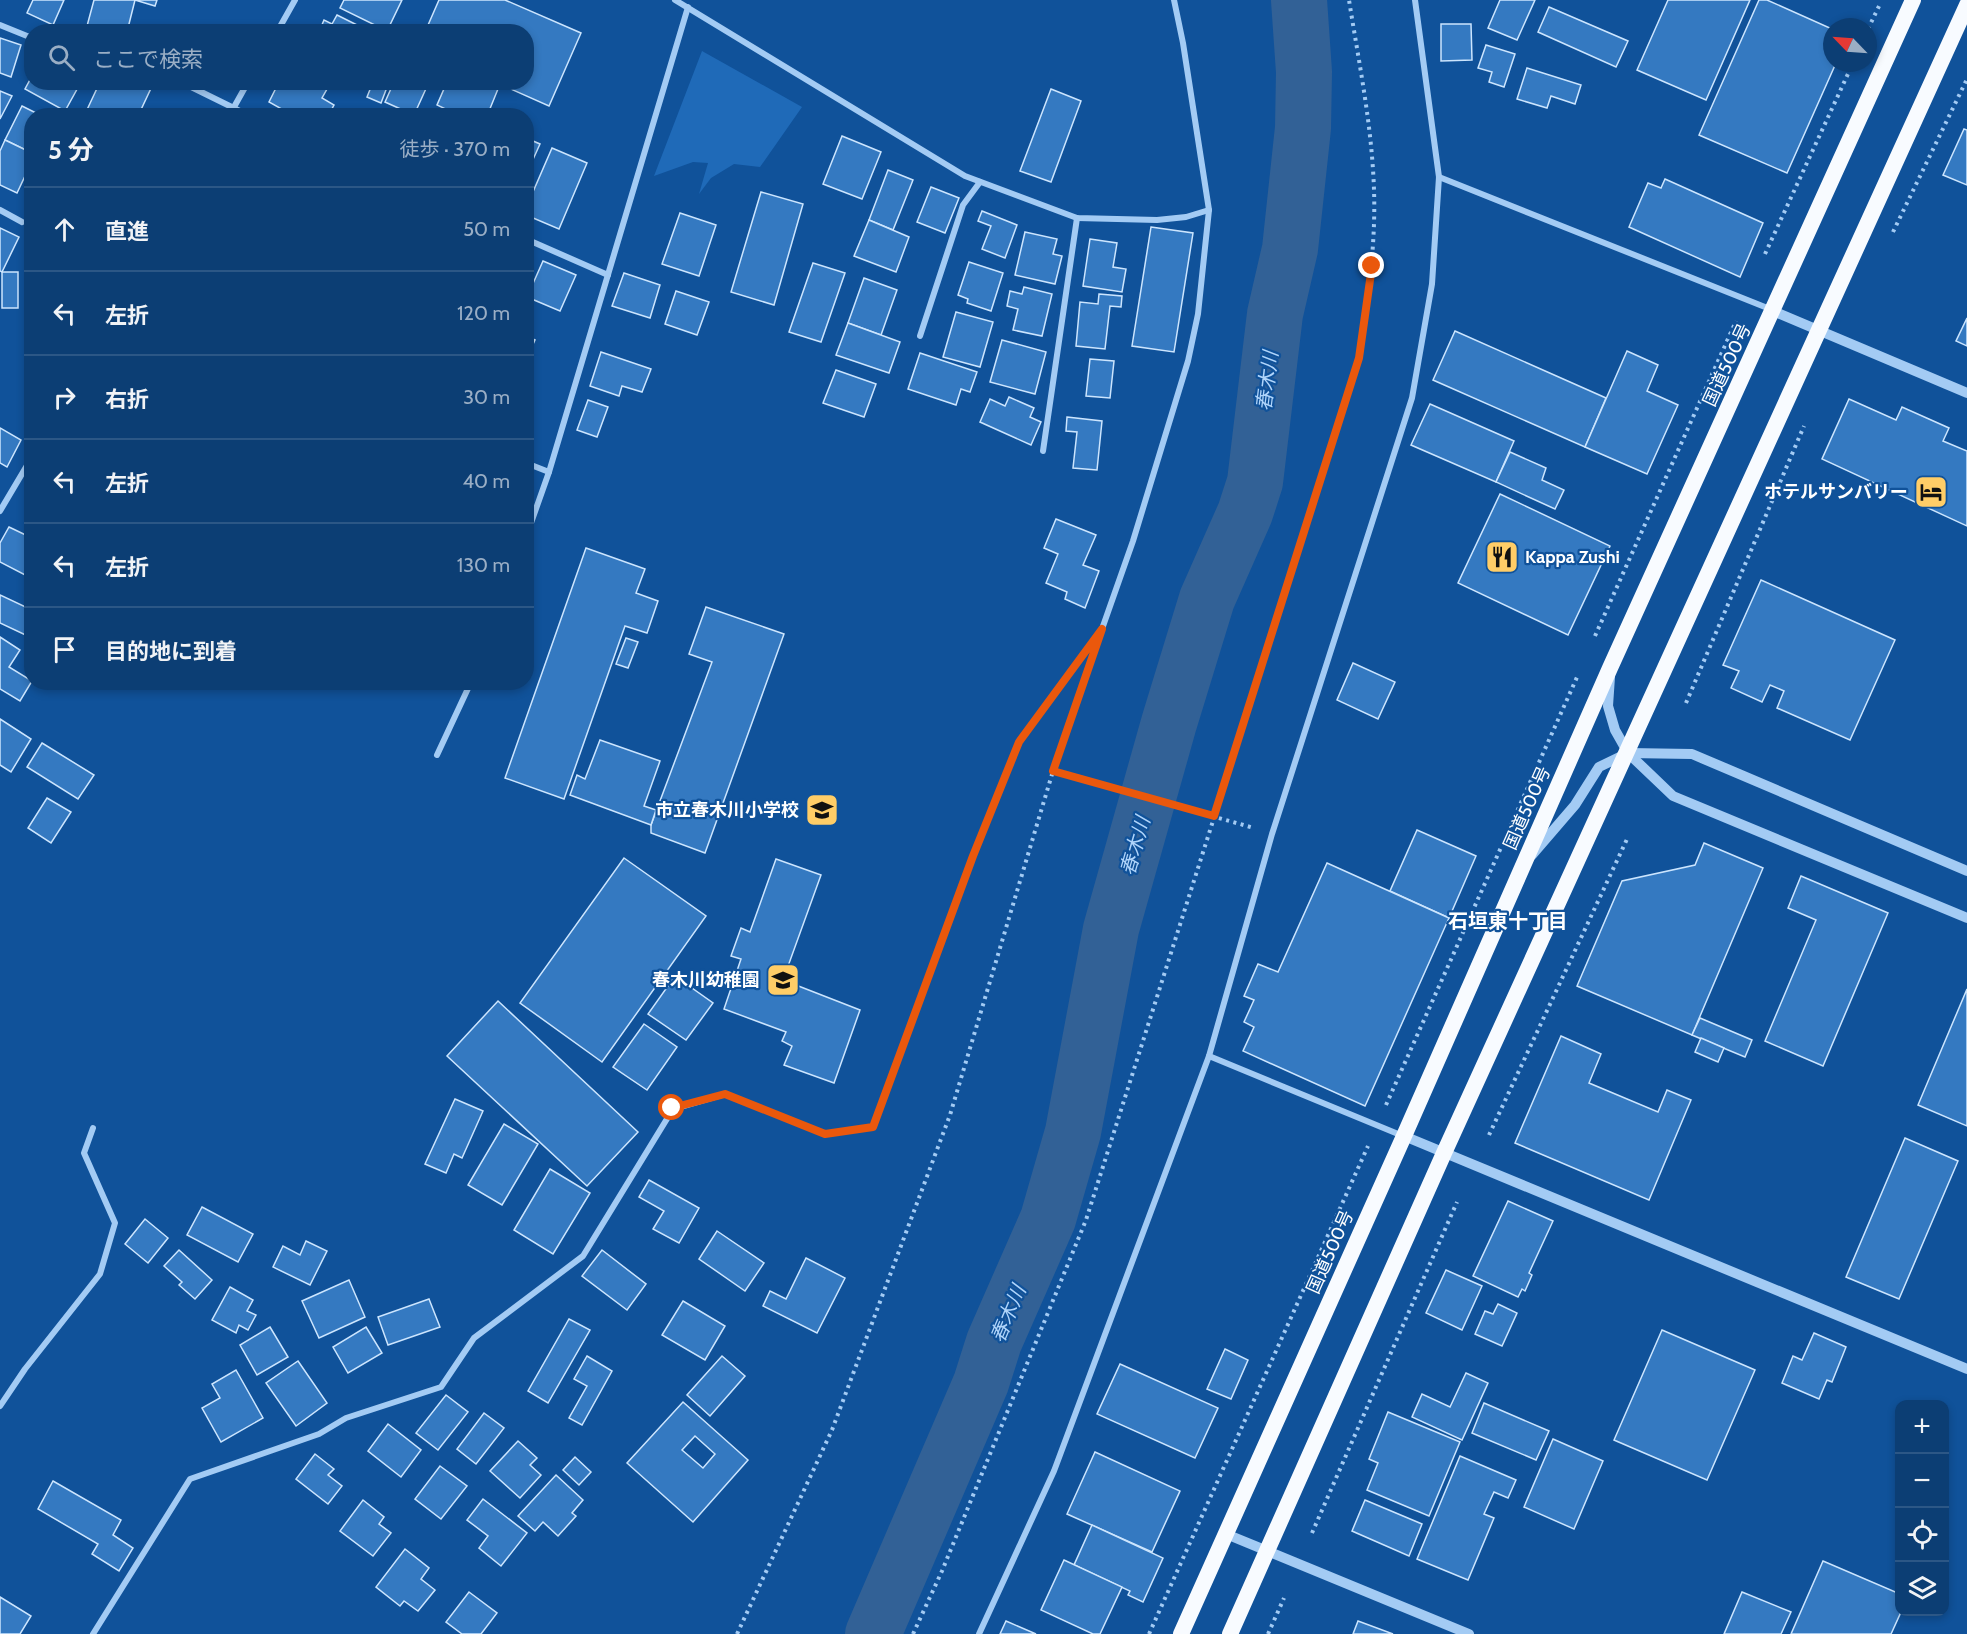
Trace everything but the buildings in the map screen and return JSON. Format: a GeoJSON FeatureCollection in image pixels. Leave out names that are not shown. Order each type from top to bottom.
{"type":"FeatureCollection","features":[{"type":"Feature","properties":{"kind":"highway","name":"国道500号"},"geometry":{"type":"LineString","coordinates":[[1180,1634],[1404,1136],[1610,668],[1913,0]]}},
{"type":"Feature","properties":{"kind":"highway"},"geometry":{"type":"LineString","coordinates":[[1230,1634],[1444,1153],[1967,5]]}},
{"type":"Feature","properties":{"kind":"street"},"geometry":{"type":"LineString","coordinates":[[282,24],[295,0]]}},
{"type":"Feature","properties":{"kind":"street"},"geometry":{"type":"LineString","coordinates":[[675,0],[965,176],[980,182],[1077,218],[1157,220],[1186,217],[1209,210]]}},
{"type":"Feature","properties":{"kind":"street"},"geometry":{"type":"LineString","coordinates":[[93,1634],[190,1479],[319,1434],[346,1418],[441,1387],[474,1338],[583,1256],[672,1108],[725,1094],[825,1134],[873,1127],[973,856],[1019,742],[1102,629],[1133,541],[1188,361],[1198,314],[1209,210],[1183,43],[1174,0]]}},
{"type":"Feature","properties":{"kind":"street"},"geometry":{"type":"LineString","coordinates":[[979,1634],[1054,1471],[1209,1056],[1272,834],[1412,398],[1432,284],[1439,177],[1415,0]]}},
{"type":"Feature","properties":{"kind":"street"},"geometry":{"type":"LineString","coordinates":[[534,514],[549,472],[688,7]]}},
{"type":"Feature","properties":{"kind":"street"},"geometry":{"type":"LineString","coordinates":[[0,25],[24,35]]}},
{"type":"Feature","properties":{"kind":"street"},"geometry":{"type":"LineString","coordinates":[[197,90],[234,108],[244,90]]}},
{"type":"Feature","properties":{"kind":"street"},"geometry":{"type":"LineString","coordinates":[[1439,177],[1773,311],[1967,393]]}},
{"type":"Feature","properties":{"kind":"street"},"geometry":{"type":"LineString","coordinates":[[920,336],[963,206],[980,182]]}},
{"type":"Feature","properties":{"kind":"street"},"geometry":{"type":"LineString","coordinates":[[0,210],[22,222]]}},
{"type":"Feature","properties":{"kind":"street"},"geometry":{"type":"LineString","coordinates":[[1043,451],[1077,218]]}},
{"type":"Feature","properties":{"kind":"street"},"geometry":{"type":"LineString","coordinates":[[534,243],[608,275]]}},
{"type":"Feature","properties":{"kind":"street"},"geometry":{"type":"LineString","coordinates":[[534,466],[549,472]]}},
{"type":"Feature","properties":{"kind":"street"},"geometry":{"type":"LineString","coordinates":[[0,511],[24,470]]}},
{"type":"Feature","properties":{"kind":"street"},"geometry":{"type":"LineString","coordinates":[[1610,668],[1608,706],[1616,730],[1628,753],[1672,796],[1967,918]]}},
{"type":"Feature","properties":{"kind":"street"},"geometry":{"type":"LineString","coordinates":[[437,755],[467,690]]}},
{"type":"Feature","properties":{"kind":"street"},"geometry":{"type":"LineString","coordinates":[[1524,864],[1575,805],[1599,767],[1628,753],[1692,754],[1967,871]]}},
{"type":"Feature","properties":{"kind":"street"},"geometry":{"type":"LineString","coordinates":[[1209,1056],[1967,1369]]}},
{"type":"Feature","properties":{"kind":"street"},"geometry":{"type":"LineString","coordinates":[[0,1406],[25,1369],[100,1274],[115,1222],[84,1152],[93,1128]]}},
{"type":"Feature","properties":{"kind":"street"},"geometry":{"type":"LineString","coordinates":[[1226,1534],[1469,1634]]}},
{"type":"Feature","properties":{"kind":"path"},"geometry":{"type":"LineString","coordinates":[[913,1634],[942,1571],[1086,1220],[1359,358],[1372,266],[1374,191],[1371,141],[1349,0]]}},
{"type":"Feature","properties":{"kind":"path"},"geometry":{"type":"LineString","coordinates":[[1873,18],[1881,2]]}},
{"type":"Feature","properties":{"kind":"path"},"geometry":{"type":"LineString","coordinates":[[1765,254],[1848,72]]}},
{"type":"Feature","properties":{"kind":"path"},"geometry":{"type":"LineString","coordinates":[[1891,236],[1967,79]]}},
{"type":"Feature","properties":{"kind":"path"},"geometry":{"type":"LineString","coordinates":[[1595,636],[1736,321]]}},
{"type":"Feature","properties":{"kind":"path"},"geometry":{"type":"LineString","coordinates":[[1686,703],[1806,422]]}},
{"type":"Feature","properties":{"kind":"path"},"geometry":{"type":"LineString","coordinates":[[1386,1105],[1581,669]]}},
{"type":"Feature","properties":{"kind":"path"},"geometry":{"type":"LineString","coordinates":[[737,1634],[832,1430],[950,1114],[1053,771],[1083,684]]}},
{"type":"Feature","properties":{"kind":"path"},"geometry":{"type":"LineString","coordinates":[[1053,771],[1272,834]]}},
{"type":"Feature","properties":{"kind":"path"},"geometry":{"type":"LineString","coordinates":[[1490,1135],[1628,837]]}},
{"type":"Feature","properties":{"kind":"path"},"geometry":{"type":"LineString","coordinates":[[1149,1634],[1368,1146]]}},
{"type":"Feature","properties":{"kind":"path"},"geometry":{"type":"LineString","coordinates":[[1312,1533],[1457,1202]]}},
{"type":"Feature","properties":{"kind":"path"},"geometry":{"type":"LineString","coordinates":[[1268,1634],[1284,1598]]}},
{"type":"Feature","properties":{"kind":"shaded area"},"geometry":{"type":"Polygon","coordinates":[[[702,51],[802,107],[760,167],[734,164],[711,178],[699,194],[708,163],[693,162],[654,176],[702,51]]]}},
{"type":"Feature","properties":{"kind":"waterway","name":"春木川"},"geometry":{"type":"LineString","coordinates":[[873,1634],[981,1383],[994,1342],[1048,1219],[1073,1132],[1111,929],[1169,723],[1207,599],[1245,513],[1255,482],[1275,314],[1290,249],[1303,128],[1304,72],[1299,0]]}},
{"type":"Feature","properties":{"kind":"place","name":"ホテルサンバリー"},"geometry":{"type":"Point","coordinates":[1931,492]}},
{"type":"Feature","properties":{"kind":"place","name":"Kappa Zushi"},"geometry":{"type":"Point","coordinates":[1502,557]}},
{"type":"Feature","properties":{"kind":"place","name":"市立春木川小学校"},"geometry":{"type":"Point","coordinates":[822,810]}},
{"type":"Feature","properties":{"kind":"place","name":"春木川幼稚園"},"geometry":{"type":"Point","coordinates":[783,980]}},
{"type":"Feature","properties":{"kind":"district","name":"石垣東十丁目"},"geometry":{"type":"Point","coordinates":[1508,921]}},
{"type":"Feature","properties":{"kind":"route"},"geometry":{"type":"LineString","coordinates":[[672,1108],[725,1094],[825,1134],[873,1127],[973,856],[1019,742],[1102,629],[1053,771],[1214,816],[1359,358],[1372,266]]}}]}
